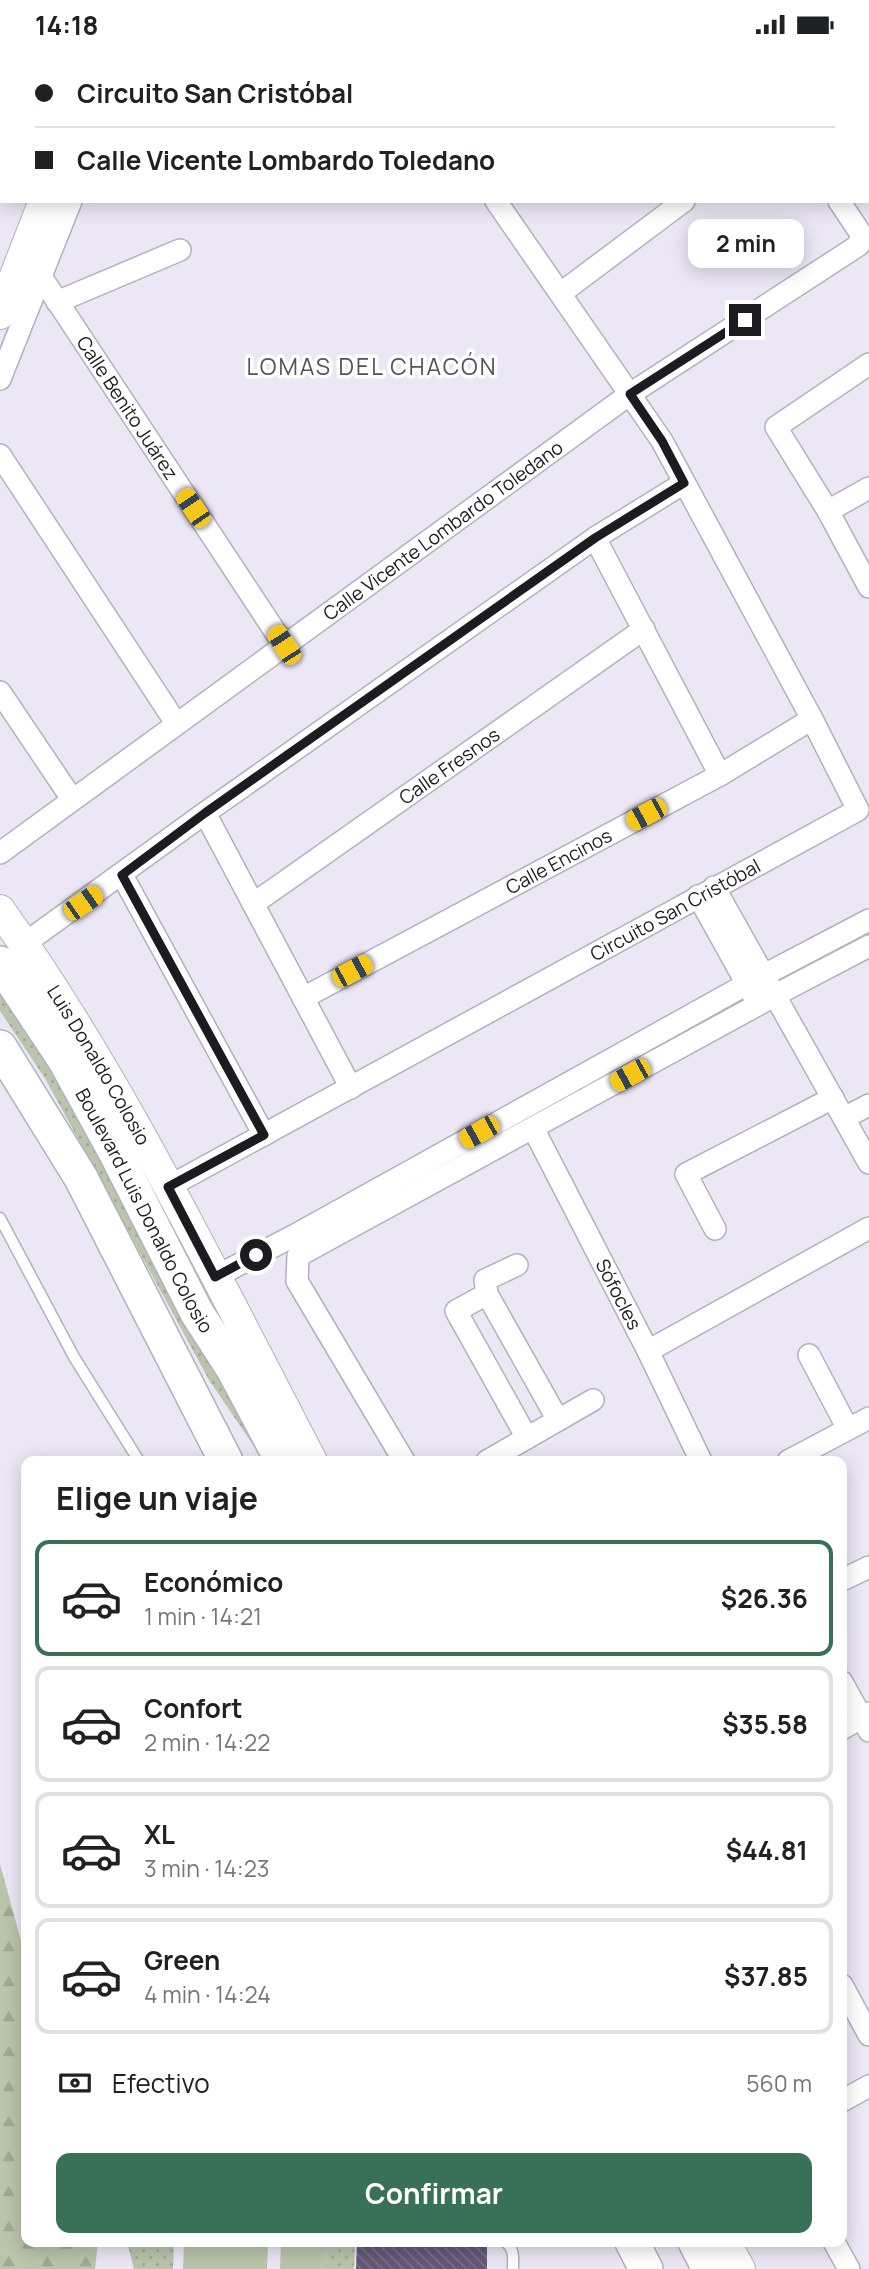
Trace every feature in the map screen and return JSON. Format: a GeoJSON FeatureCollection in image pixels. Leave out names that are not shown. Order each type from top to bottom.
{"type":"FeatureCollection","features":[{"type":"Feature","properties":{"kind":"main road","name":"Boulevard Luis Donaldo Colosio"},"geometry":{"type":"LineString","coordinates":[[12,954],[197,1313],[233,1369],[279,1456]]}},
{"type":"Feature","properties":{"kind":"main road"},"geometry":{"type":"LineString","coordinates":[[0,1047],[81,1178],[223,1456]]}},
{"type":"Feature","properties":{"kind":"main road"},"geometry":{"type":"LineString","coordinates":[[698,2247],[709,2269]]}},
{"type":"Feature","properties":{"kind":"street"},"geometry":{"type":"LineString","coordinates":[[0,379],[70,203]]}},
{"type":"Feature","properties":{"kind":"street","name":"Circuito San Cristóbal"},"geometry":{"type":"LineString","coordinates":[[168,1187],[858,810],[662,441],[497,203]]}},
{"type":"Feature","properties":{"kind":"street"},"geometry":{"type":"LineString","coordinates":[[561,293],[681,203]]}},
{"type":"Feature","properties":{"kind":"street","name":"Calle Vicente Lombardo Toledano"},"geometry":{"type":"LineString","coordinates":[[0,853],[630,394],[859,245],[861,234],[840,203]]}},
{"type":"Feature","properties":{"kind":"street"},"geometry":{"type":"LineString","coordinates":[[0,273],[14,234],[42,207]]}},
{"type":"Feature","properties":{"kind":"street"},"geometry":{"type":"LineString","coordinates":[[0,314],[42,207]]}},
{"type":"Feature","properties":{"kind":"street"},"geometry":{"type":"LineString","coordinates":[[57,302],[180,250]]}},
{"type":"Feature","properties":{"kind":"street","name":"Calle Benito Juárez"},"geometry":{"type":"LineString","coordinates":[[40,275],[284,645]]}},
{"type":"Feature","properties":{"kind":"street"},"geometry":{"type":"LineString","coordinates":[[869,364],[776,427],[828,510],[869,587]]}},
{"type":"Feature","properties":{"kind":"street"},"geometry":{"type":"LineString","coordinates":[[0,455],[176,723]]}},
{"type":"Feature","properties":{"kind":"street"},"geometry":{"type":"LineString","coordinates":[[12,954],[205,813],[595,538],[684,483]]}},
{"type":"Feature","properties":{"kind":"street"},"geometry":{"type":"LineString","coordinates":[[828,510],[869,488]]}},
{"type":"Feature","properties":{"kind":"street"},"geometry":{"type":"LineString","coordinates":[[595,538],[720,775]]}},
{"type":"Feature","properties":{"kind":"street","name":"Calle Fresnos"},"geometry":{"type":"LineString","coordinates":[[253,904],[644,629]]}},
{"type":"Feature","properties":{"kind":"street"},"geometry":{"type":"LineString","coordinates":[[0,692],[72,799]]}},
{"type":"Feature","properties":{"kind":"street","name":"Calle Encinos"},"geometry":{"type":"LineString","coordinates":[[303,998],[720,775],[812,719]]}},
{"type":"Feature","properties":{"kind":"street"},"geometry":{"type":"LineString","coordinates":[[205,813],[351,1088]]}},
{"type":"Feature","properties":{"kind":"street"},"geometry":{"type":"LineString","coordinates":[[122,875],[264,1135]]}},
{"type":"Feature","properties":{"kind":"street"},"geometry":{"type":"LineString","coordinates":[[706,892],[767,1000],[833,1098],[869,1163]]}},
{"type":"Feature","properties":{"kind":"street","name":"Luis Donaldo Colosio"},"geometry":{"type":"LineString","coordinates":[[0,910],[12,954],[78,1028],[168,1187],[309,1456]]}},
{"type":"Feature","properties":{"kind":"street"},"geometry":{"type":"LineString","coordinates":[[215,1277],[869,920]]}},
{"type":"Feature","properties":{"kind":"street"},"geometry":{"type":"LineString","coordinates":[[401,1456],[297,1282],[298,1256],[869,946]]}},
{"type":"Feature","properties":{"kind":"street"},"geometry":{"type":"LineString","coordinates":[[715,1229],[687,1174],[833,1098]]}},
{"type":"Feature","properties":{"kind":"street"},"geometry":{"type":"LineString","coordinates":[[844,1118],[869,1105]]}},
{"type":"Feature","properties":{"kind":"street","name":"Sófocles"},"geometry":{"type":"LineString","coordinates":[[533,1128],[648,1351],[699,1456]]}},
{"type":"Feature","properties":{"kind":"street"},"geometry":{"type":"LineString","coordinates":[[648,1351],[869,1227]]}},
{"type":"Feature","properties":{"kind":"street"},"geometry":{"type":"LineString","coordinates":[[517,1265],[456,1311],[527,1437]]}},
{"type":"Feature","properties":{"kind":"street"},"geometry":{"type":"LineString","coordinates":[[486,1287],[558,1420]]}},
{"type":"Feature","properties":{"kind":"street"},"geometry":{"type":"LineString","coordinates":[[809,1355],[848,1429]]}},
{"type":"Feature","properties":{"kind":"street"},"geometry":{"type":"LineString","coordinates":[[495,1456],[593,1400]]}},
{"type":"Feature","properties":{"kind":"street"},"geometry":{"type":"LineString","coordinates":[[797,1456],[869,1418]]}},
{"type":"Feature","properties":{"kind":"street"},"geometry":{"type":"LineString","coordinates":[[847,1578],[869,1567]]}},
{"type":"Feature","properties":{"kind":"street"},"geometry":{"type":"LineString","coordinates":[[847,1690],[867,1720],[847,1727]]}},
{"type":"Feature","properties":{"kind":"street"},"geometry":{"type":"LineString","coordinates":[[847,1994],[869,2035]]}},
{"type":"Feature","properties":{"kind":"street"},"geometry":{"type":"LineString","coordinates":[[847,2098],[869,2086]]}},
{"type":"Feature","properties":{"kind":"street"},"geometry":{"type":"LineString","coordinates":[[728,2247],[740,2269]]}},
{"type":"Feature","properties":{"kind":"street"},"geometry":{"type":"LineString","coordinates":[[837,2247],[849,2269]]}},
{"type":"Feature","properties":{"kind":"lane"},"geometry":{"type":"LineString","coordinates":[[0,1218],[74,1357],[135,1456]]}},
{"type":"Feature","properties":{"kind":"lane"},"geometry":{"type":"LineString","coordinates":[[511,2247],[514,2254],[513,2269]]}},
{"type":"Feature","properties":{"kind":"green space"},"geometry":{"type":"Polygon","coordinates":[[[0,975],[61,1071],[261,1456],[209,1380],[46,1080],[0,1011],[0,975]]]}},
{"type":"Feature","properties":{"kind":"green space"},"geometry":{"type":"Polygon","coordinates":[[[0,1864],[21,1941],[21,2247],[97,2247],[95,2269],[0,2269],[0,1864]]]}},
{"type":"Feature","properties":{"kind":"green space"},"geometry":{"type":"Polygon","coordinates":[[[128,2247],[174,2247],[173,2269],[134,2269],[128,2247]]]}},
{"type":"Feature","properties":{"kind":"green space"},"geometry":{"type":"Polygon","coordinates":[[[184,2247],[268,2247],[267,2269],[183,2269],[184,2247]]]}},
{"type":"Feature","properties":{"kind":"green space"},"geometry":{"type":"Polygon","coordinates":[[[281,2247],[327,2247],[326,2269],[280,2269],[281,2247]]]}},
{"type":"Feature","properties":{"kind":"green space"},"geometry":{"type":"Polygon","coordinates":[[[327,2247],[355,2247],[354,2269],[326,2269],[327,2247]]]}},
{"type":"Feature","properties":{"kind":"building"},"geometry":{"type":"Polygon","coordinates":[[[357,2247],[487,2247],[487,2269],[356,2269],[357,2247]]]}},
{"type":"Feature","properties":{"kind":"district","name":"LOMAS DEL CHACÓN"},"geometry":{"type":"Point","coordinates":[372,367]}},
{"type":"Feature","properties":{"kind":"route"},"geometry":{"type":"LineString","coordinates":[[256,1255],[215,1277],[168,1187],[264,1135],[122,875],[205,813],[595,538],[684,483],[662,441],[630,394],[745,320]]}}]}
